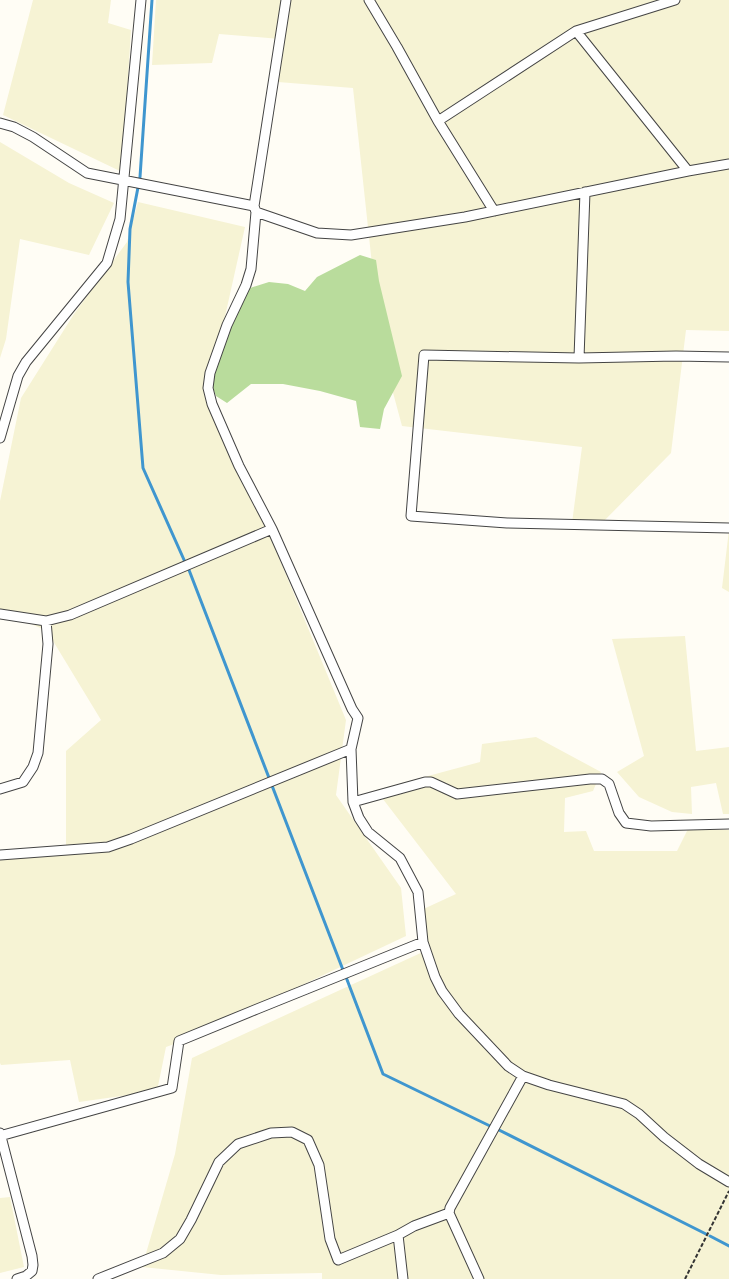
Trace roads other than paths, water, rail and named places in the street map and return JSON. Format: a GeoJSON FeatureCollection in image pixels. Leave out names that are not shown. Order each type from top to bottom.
{"type":"FeatureCollection","features":[{"type":"Feature","properties":{"kind":"street"},"geometry":{"type":"LineString","coordinates":[[0,438],[18,376],[26,362],[107,263],[120,219],[128,180],[141,0]]}},
{"type":"Feature","properties":{"kind":"street"},"geometry":{"type":"LineString","coordinates":[[286,0],[255,209],[252,270],[227,325],[210,373],[208,388],[212,404],[239,466],[272,528],[352,709],[358,718],[352,749],[353,802],[359,818],[368,832],[400,858],[418,892],[423,942],[435,977],[442,991],[459,1014],[508,1066],[523,1076],[549,1085],[624,1104],[639,1114],[700,1164],[729,1182]]}},
{"type":"Feature","properties":{"kind":"street"},"geometry":{"type":"LineString","coordinates":[[369,0],[438,121],[494,211]]}},
{"type":"Feature","properties":{"kind":"street"},"geometry":{"type":"LineString","coordinates":[[438,121],[576,30],[675,0]]}},
{"type":"Feature","properties":{"kind":"street"},"geometry":{"type":"LineString","coordinates":[[576,30],[688,171]]}},
{"type":"Feature","properties":{"kind":"street"},"geometry":{"type":"LineString","coordinates":[[0,123],[14,127],[33,137],[87,173],[148,184],[255,209],[317,233],[351,235],[465,217],[688,171],[729,164]]}},
{"type":"Feature","properties":{"kind":"street"},"geometry":{"type":"LineString","coordinates":[[579,358],[585,192]]}},
{"type":"Feature","properties":{"kind":"street"},"geometry":{"type":"LineString","coordinates":[[729,357],[676,356],[579,358],[424,355],[411,516],[507,523],[729,528]]}},
{"type":"Feature","properties":{"kind":"street"},"geometry":{"type":"LineString","coordinates":[[0,614],[46,621],[70,615],[272,528]]}},
{"type":"Feature","properties":{"kind":"street"},"geometry":{"type":"LineString","coordinates":[[0,789],[23,782],[33,767],[38,753],[48,644],[46,621]]}},
{"type":"Feature","properties":{"kind":"street"},"geometry":{"type":"LineString","coordinates":[[0,855],[108,847],[352,749]]}},
{"type":"Feature","properties":{"kind":"street"},"geometry":{"type":"LineString","coordinates":[[353,802],[425,782],[431,782],[457,794],[583,780],[602,780],[609,784],[620,813],[626,823],[651,826],[729,824]]}},
{"type":"Feature","properties":{"kind":"street"},"geometry":{"type":"LineString","coordinates":[[17,1279],[26,1276],[32,1271],[32,1256],[0,1135],[172,1088],[179,1041],[257,1008],[423,942]]}},
{"type":"Feature","properties":{"kind":"street"},"geometry":{"type":"LineString","coordinates":[[479,1279],[474,1271],[449,1213],[450,1208],[523,1076]]}},
{"type":"Feature","properties":{"kind":"street"},"geometry":{"type":"LineString","coordinates":[[98,1279],[163,1253],[180,1239],[191,1220],[218,1162],[238,1144],[271,1133],[292,1132],[308,1140],[318,1165],[330,1239],[338,1260],[398,1235],[414,1226],[449,1213]]}},
{"type":"Feature","properties":{"kind":"street"},"geometry":{"type":"LineString","coordinates":[[398,1235],[403,1279]]}},
{"type":"Feature","properties":{"kind":"waterway"},"geometry":{"type":"LineString","coordinates":[[152,0],[140,177],[130,229],[128,282],[143,468],[185,562]]}},
{"type":"Feature","properties":{"kind":"waterway"},"geometry":{"type":"LineString","coordinates":[[189,570],[343,970]]}},
{"type":"Feature","properties":{"kind":"waterway"},"geometry":{"type":"LineString","coordinates":[[346,977],[383,1074],[490,1126]]}},
{"type":"Feature","properties":{"kind":"waterway"},"geometry":{"type":"LineString","coordinates":[[497,1129],[706,1234]]}},
{"type":"Feature","properties":{"kind":"waterway"},"geometry":{"type":"LineString","coordinates":[[710,1236],[729,1246]]}}]}
